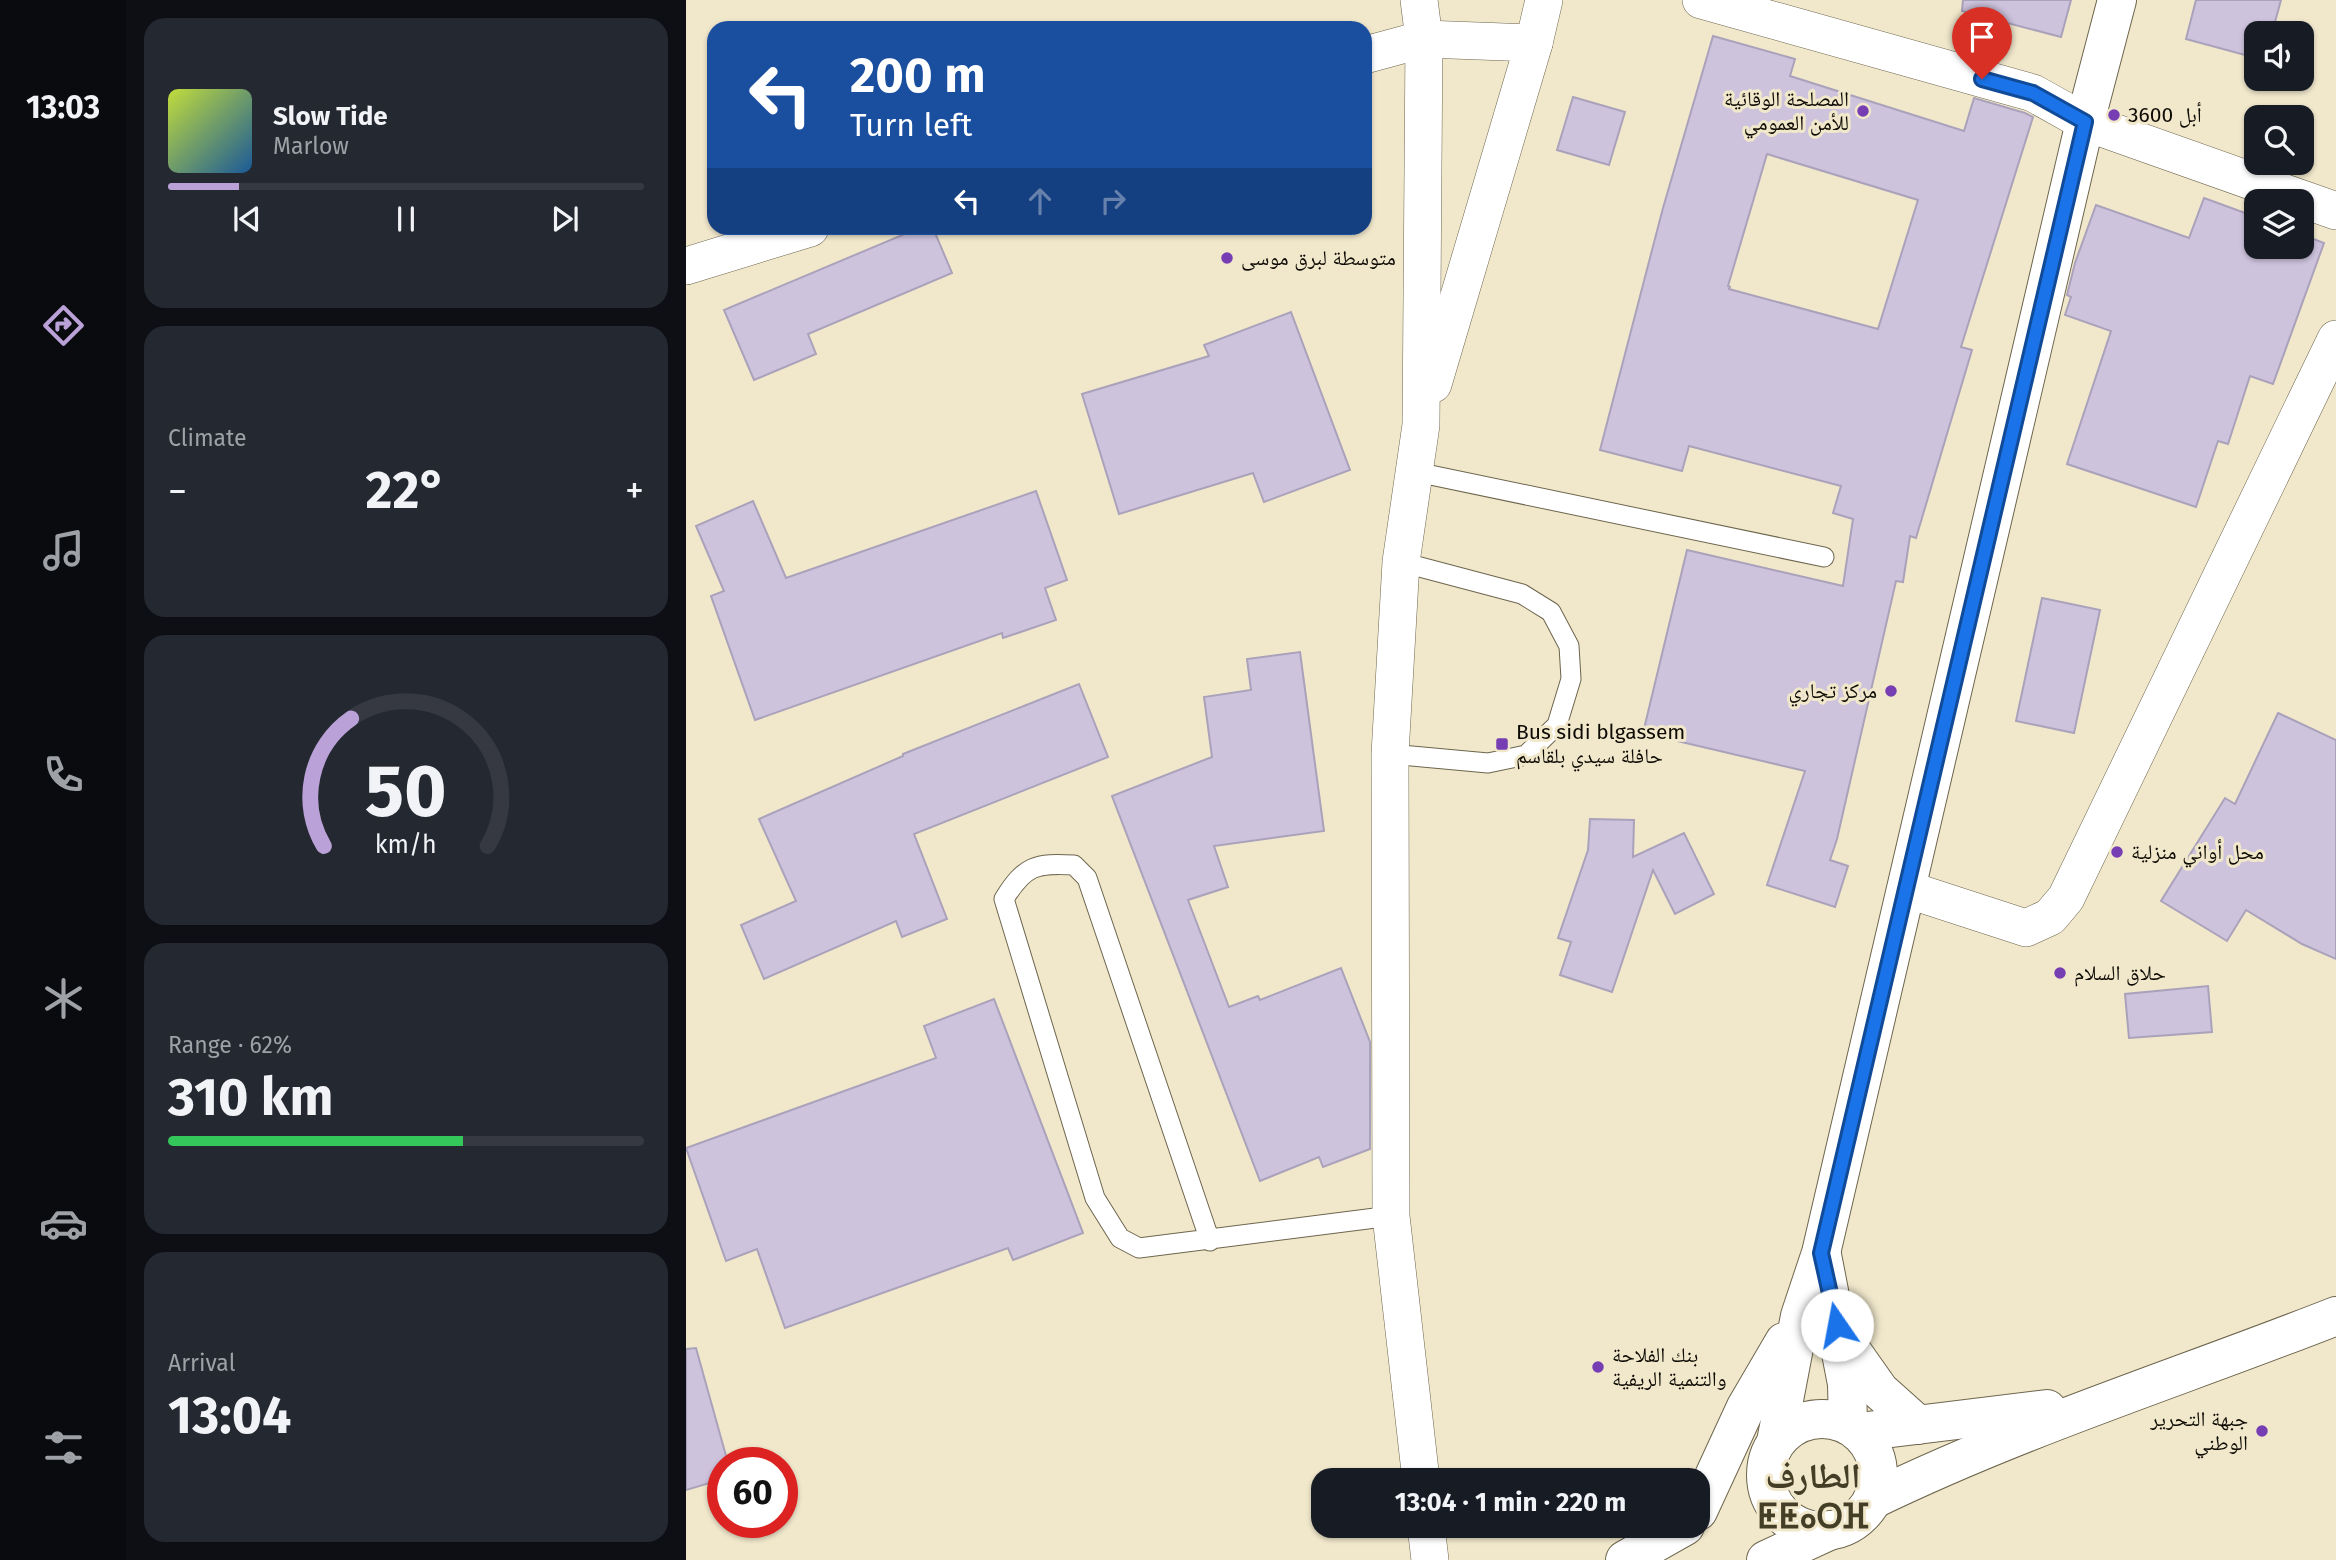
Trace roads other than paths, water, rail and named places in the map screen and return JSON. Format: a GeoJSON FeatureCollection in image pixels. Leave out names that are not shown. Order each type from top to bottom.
{"type":"FeatureCollection","features":[{"type":"Feature","properties":{"kind":"main road"},"geometry":{"type":"LineString","coordinates":[[1831,1530],[1812,1530],[1794,1524],[1780,1512],[1770,1496],[1766,1478],[1800,1316],[1821,1253],[2085,122],[2117,0]]}},
{"type":"Feature","properties":{"kind":"main road"},"geometry":{"type":"LineString","coordinates":[[1821,1253],[1837,1325],[1853,1428]]}},
{"type":"Feature","properties":{"kind":"main road"},"geometry":{"type":"LineString","coordinates":[[1710,1485],[1746,1407],[1800,1316]]}},
{"type":"Feature","properties":{"kind":"main road"},"geometry":{"type":"LineString","coordinates":[[1872,1500],[1953,1462],[2111,1398],[2239,1354],[2336,1316]]}},
{"type":"Feature","properties":{"kind":"main road"},"geometry":{"type":"LineString","coordinates":[[1837,1325],[1849,1349],[1880,1391],[1918,1425]]}},
{"type":"Feature","properties":{"kind":"main road"},"geometry":{"type":"LineString","coordinates":[[1853,1428],[1982,1419],[2111,1398]]}},
{"type":"Feature","properties":{"kind":"main road"},"geometry":{"type":"LineString","coordinates":[[1710,1509],[1739,1488],[1787,1431],[1801,1423],[1817,1418],[1833,1419],[1853,1428],[1870,1445],[1877,1462],[1878,1479],[1872,1500],[1863,1513],[1849,1524],[1766,1560]]}},
{"type":"Feature","properties":{"kind":"main road"},"geometry":{"type":"LineString","coordinates":[[1625,1560],[1664,1538]]}},
{"type":"Feature","properties":{"kind":"street"},"geometry":{"type":"LineString","coordinates":[[1419,0],[1424,38],[1421,425],[1401,562],[1390,754],[1391,1216],[1420,1468]]}},
{"type":"Feature","properties":{"kind":"street"},"geometry":{"type":"LineString","coordinates":[[1421,425],[1534,43],[1544,0]]}},
{"type":"Feature","properties":{"kind":"street"},"geometry":{"type":"LineString","coordinates":[[1701,0],[2033,93],[2085,122],[2336,211]]}},
{"type":"Feature","properties":{"kind":"street"},"geometry":{"type":"LineString","coordinates":[[1372,53],[1424,38],[1534,43]]}},
{"type":"Feature","properties":{"kind":"street"},"geometry":{"type":"LineString","coordinates":[[686,266],[787,235]]}},
{"type":"Feature","properties":{"kind":"street"},"geometry":{"type":"LineString","coordinates":[[1906,889],[2026,928],[2050,917],[2066,898],[2336,339]]}},
{"type":"Feature","properties":{"kind":"street"},"geometry":{"type":"LineString","coordinates":[[1427,1538],[1430,1560]]}},
{"type":"Feature","properties":{"kind":"lane"},"geometry":{"type":"LineString","coordinates":[[1416,472],[1824,557]]}},
{"type":"Feature","properties":{"kind":"lane"},"geometry":{"type":"LineString","coordinates":[[1390,754],[1488,764],[1526,755],[1558,725],[1571,679],[1569,646],[1551,612],[1522,594],[1401,562]]}},
{"type":"Feature","properties":{"kind":"lane"},"geometry":{"type":"LineString","coordinates":[[1210,1241],[1087,878],[1074,865],[1045,864],[1018,876],[1004,899],[1095,1198],[1120,1238],[1139,1248],[1210,1241],[1391,1216]]}},
{"type":"Feature","properties":{"kind":"place","name":"المصلحة الوقائية للأمن العمومي"},"geometry":{"type":"Point","coordinates":[1863,111]}},
{"type":"Feature","properties":{"kind":"place","name":"أبل 3600"},"geometry":{"type":"Point","coordinates":[2114,115]}},
{"type":"Feature","properties":{"kind":"place","name":"متوسطة لبرق موسى"},"geometry":{"type":"Point","coordinates":[1227,258]}},
{"type":"Feature","properties":{"kind":"place","name":"مركز تجاري"},"geometry":{"type":"Point","coordinates":[1891,691]}},
{"type":"Feature","properties":{"kind":"place","name":"Bus sidi blgassem حافلة سيدي بلقاسم"},"geometry":{"type":"Point","coordinates":[1502,744]}},
{"type":"Feature","properties":{"kind":"place","name":"محل أواني منزلية"},"geometry":{"type":"Point","coordinates":[2117,852]}},
{"type":"Feature","properties":{"kind":"place","name":"حلاق السلام"},"geometry":{"type":"Point","coordinates":[2060,973]}},
{"type":"Feature","properties":{"kind":"place","name":"بنك الفلاحة والتنمية الريفية"},"geometry":{"type":"Point","coordinates":[1598,1367]}},
{"type":"Feature","properties":{"kind":"place","name":"جبهة التحرير الوطني"},"geometry":{"type":"Point","coordinates":[2262,1431]}},
{"type":"Feature","properties":{"kind":"district","name":"الطارف ⵟⵟⴰⵔⴼ"},"geometry":{"type":"Point","coordinates":[1813,1496]}}]}
